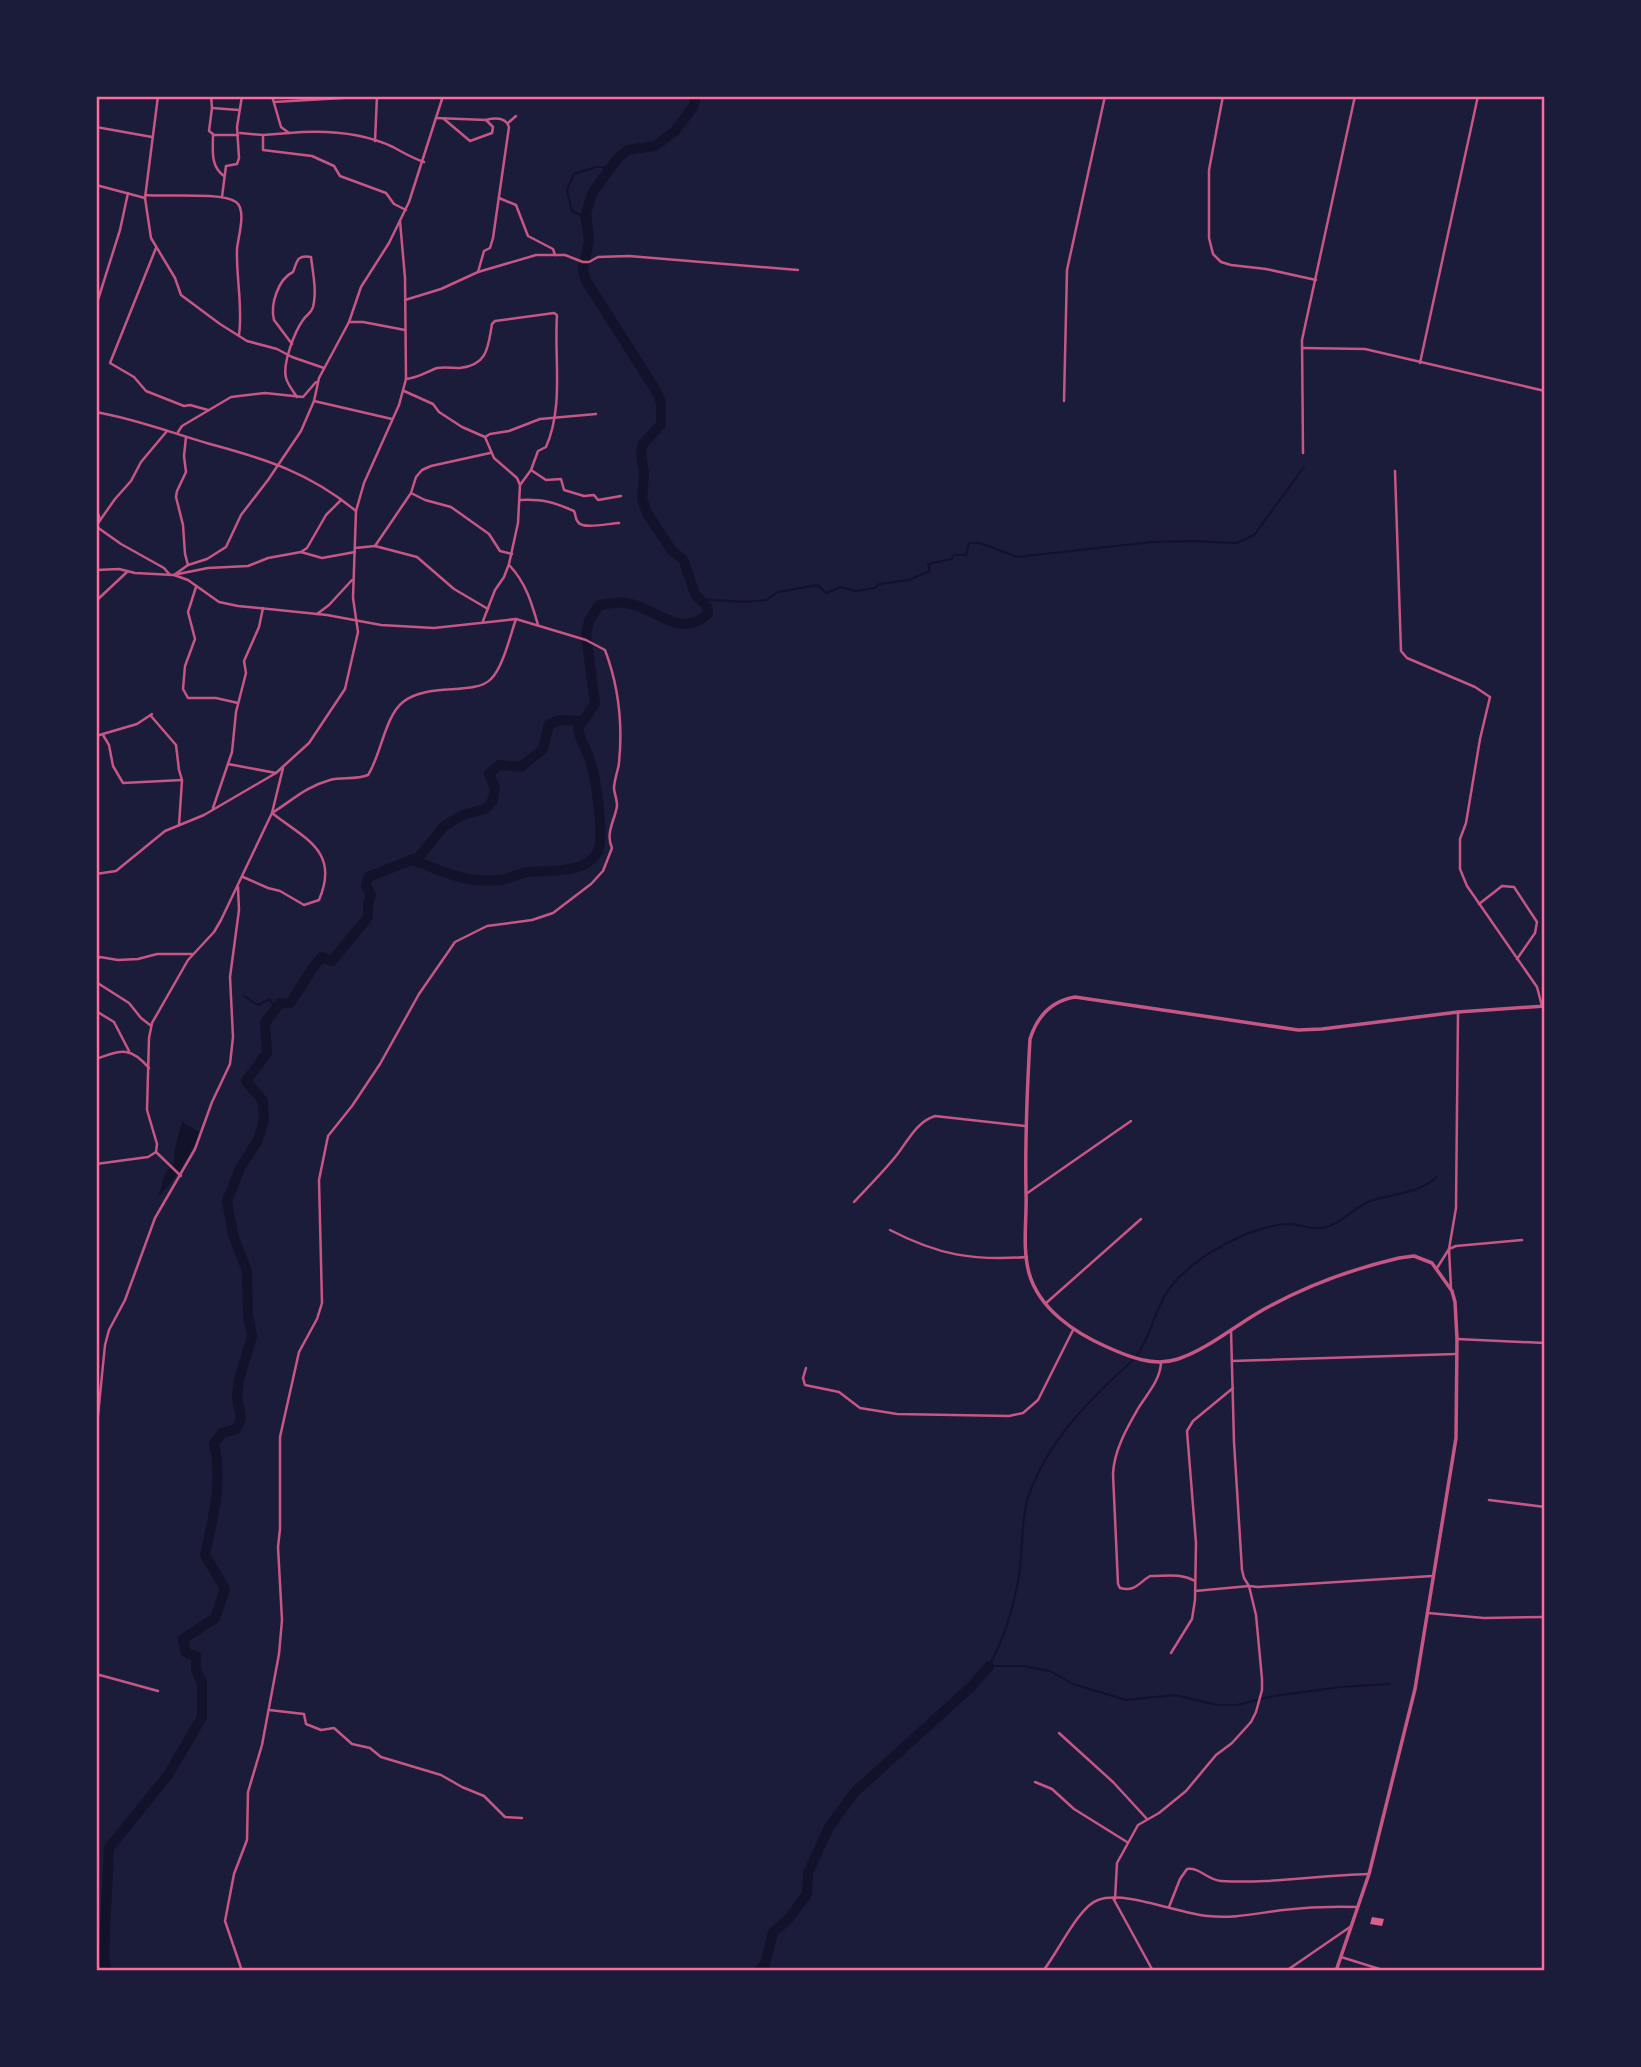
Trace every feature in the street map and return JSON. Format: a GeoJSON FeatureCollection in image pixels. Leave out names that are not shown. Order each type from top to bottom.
{"type":"FeatureCollection","features":[{"type":"Feature","properties":{"kind":"street"},"geometry":{"type":"LineString","coordinates":[[158,96],[145,196],[150,231],[156,248],[175,278],[181,295],[253,343],[277,349],[324,368]]}},
{"type":"Feature","properties":{"kind":"street"},"geometry":{"type":"LineString","coordinates":[[211,96],[208,131],[213,135],[334,132],[375,141],[424,162]]}},
{"type":"Feature","properties":{"kind":"street"},"geometry":{"type":"LineString","coordinates":[[222,197],[228,164],[239,162],[239,110],[242,96]]}},
{"type":"Feature","properties":{"kind":"street"},"geometry":{"type":"LineString","coordinates":[[272,96],[281,127],[289,133]]}},
{"type":"Feature","properties":{"kind":"street"},"geometry":{"type":"LineString","coordinates":[[274,102],[377,96],[375,141]]}},
{"type":"Feature","properties":{"kind":"street"},"geometry":{"type":"LineString","coordinates":[[178,432],[182,426],[226,398],[265,393],[297,397],[306,395],[319,378],[349,322],[361,287],[406,210],[424,162],[443,96]]}},
{"type":"Feature","properties":{"kind":"street"},"geometry":{"type":"LineString","coordinates":[[1065,401],[1067,271],[1105,96]]}},
{"type":"Feature","properties":{"kind":"street"},"geometry":{"type":"LineString","coordinates":[[1223,96],[1209,170],[1209,238],[1213,254],[1221,262],[1231,265],[1266,269],[1315,280]]}},
{"type":"Feature","properties":{"kind":"street"},"geometry":{"type":"LineString","coordinates":[[1303,453],[1301,348],[1355,96]]}},
{"type":"Feature","properties":{"kind":"street"},"geometry":{"type":"LineString","coordinates":[[1420,363],[1478,96]]}},
{"type":"Feature","properties":{"kind":"street"},"geometry":{"type":"LineString","coordinates":[[212,108],[239,110]]}},
{"type":"Feature","properties":{"kind":"street"},"geometry":{"type":"LineString","coordinates":[[508,123],[516,116]]}},
{"type":"Feature","properties":{"kind":"street"},"geometry":{"type":"LineString","coordinates":[[436,118],[494,118],[508,123]]}},
{"type":"Feature","properties":{"kind":"street"},"geometry":{"type":"LineString","coordinates":[[444,118],[470,141],[492,133],[493,127],[486,120]]}},
{"type":"Feature","properties":{"kind":"street"},"geometry":{"type":"LineString","coordinates":[[478,272],[484,251],[490,248],[493,239],[508,123]]}},
{"type":"Feature","properties":{"kind":"street"},"geometry":{"type":"LineString","coordinates":[[96,127],[152,137]]}},
{"type":"Feature","properties":{"kind":"street"},"geometry":{"type":"LineString","coordinates":[[213,135],[213,163],[224,176]]}},
{"type":"Feature","properties":{"kind":"street"},"geometry":{"type":"LineString","coordinates":[[263,135],[263,150],[312,156],[334,166],[340,176],[386,193],[394,204],[406,210]]}},
{"type":"Feature","properties":{"kind":"street"},"geometry":{"type":"LineString","coordinates":[[96,185],[145,196],[222,197],[237,203],[241,209],[237,250],[241,296],[239,335]]}},
{"type":"Feature","properties":{"kind":"street"},"geometry":{"type":"LineString","coordinates":[[96,306],[120,230],[128,193]]}},
{"type":"Feature","properties":{"kind":"street"},"geometry":{"type":"LineString","coordinates":[[499,198],[516,205],[528,236],[553,249],[555,255]]}},
{"type":"Feature","properties":{"kind":"street"},"geometry":{"type":"LineString","coordinates":[[96,874],[120,868],[165,831],[212,811],[276,773],[309,742],[345,689],[358,632],[353,598],[356,511],[404,391],[406,379],[400,221]]}},
{"type":"Feature","properties":{"kind":"street"},"geometry":{"type":"LineString","coordinates":[[156,248],[110,363],[131,375],[146,391],[184,406],[192,405],[208,410]]}},
{"type":"Feature","properties":{"kind":"street"},"geometry":{"type":"LineString","coordinates":[[292,344],[272,315],[279,288],[293,272],[295,261],[307,256],[310,257],[313,271],[314,304],[312,311],[302,320],[292,344],[286,378],[297,397]]}},
{"type":"Feature","properties":{"kind":"street"},"geometry":{"type":"LineString","coordinates":[[405,300],[441,289],[478,272],[531,256],[570,256],[574,260],[589,262],[598,257],[629,256],[798,270]]}},
{"type":"Feature","properties":{"kind":"street"},"geometry":{"type":"LineString","coordinates":[[406,379],[423,376],[438,368],[464,367],[483,359],[495,321],[556,313],[557,404],[554,419],[545,447],[536,454],[531,470],[520,485]]}},
{"type":"Feature","properties":{"kind":"street"},"geometry":{"type":"LineString","coordinates":[[349,322],[405,330]]}},
{"type":"Feature","properties":{"kind":"street"},"geometry":{"type":"LineString","coordinates":[[1301,348],[1365,349],[1545,391]]}},
{"type":"Feature","properties":{"kind":"street"},"geometry":{"type":"LineString","coordinates":[[172,575],[226,547],[241,515],[301,431],[314,401],[319,378]]}},
{"type":"Feature","properties":{"kind":"street"},"geometry":{"type":"LineString","coordinates":[[404,391],[433,404],[439,412],[462,427],[485,437],[540,419],[596,414]]}},
{"type":"Feature","properties":{"kind":"street"},"geometry":{"type":"LineString","coordinates":[[314,401],[392,419]]}},
{"type":"Feature","properties":{"kind":"street"},"geometry":{"type":"LineString","coordinates":[[96,412],[249,453],[310,480],[356,511]]}},
{"type":"Feature","properties":{"kind":"street"},"geometry":{"type":"LineString","coordinates":[[167,430],[96,526],[172,575]]}},
{"type":"Feature","properties":{"kind":"street"},"geometry":{"type":"LineString","coordinates":[[187,436],[184,449],[186,472],[176,497],[188,565]]}},
{"type":"Feature","properties":{"kind":"street"},"geometry":{"type":"LineString","coordinates":[[483,622],[509,564],[520,500],[517,478],[490,453],[485,437]]}},
{"type":"Feature","properties":{"kind":"street"},"geometry":{"type":"LineString","coordinates":[[375,546],[411,493],[416,477],[422,470],[490,453]]}},
{"type":"Feature","properties":{"kind":"street"},"geometry":{"type":"LineString","coordinates":[[531,470],[546,480],[561,479],[564,490],[584,496],[594,495],[598,500],[621,496]]}},
{"type":"Feature","properties":{"kind":"street"},"geometry":{"type":"LineString","coordinates":[[1395,471],[1401,651],[1407,658],[1475,687],[1490,697],[1460,852],[1462,875],[1537,987],[1543,1006],[1458,1012],[1298,1030],[1087,998],[1064,999],[1041,1016],[1034,1026],[1030,1040],[1026,1126],[1027,1257],[1029,1273],[1045,1304],[1073,1330],[1115,1351],[1161,1363],[1186,1356],[1271,1305],[1297,1293],[1386,1261],[1414,1256],[1425,1259],[1437,1268],[1452,1291]]}},
{"type":"Feature","properties":{"kind":"street"},"geometry":{"type":"LineString","coordinates":[[411,493],[451,507],[489,534],[500,551],[512,554]]}},
{"type":"Feature","properties":{"kind":"street"},"geometry":{"type":"LineString","coordinates":[[302,552],[326,515],[341,499]]}},
{"type":"Feature","properties":{"kind":"street"},"geometry":{"type":"LineString","coordinates":[[520,500],[544,499],[555,503],[576,513],[576,520],[582,525],[619,523]]}},
{"type":"Feature","properties":{"kind":"street"},"geometry":{"type":"LineString","coordinates":[[96,507],[100,520]]}},
{"type":"Feature","properties":{"kind":"street"},"geometry":{"type":"LineString","coordinates":[[172,575],[208,568],[248,566],[268,558],[302,552],[322,558],[375,546],[417,557],[454,589],[488,609]]}},
{"type":"Feature","properties":{"kind":"street"},"geometry":{"type":"LineString","coordinates":[[509,564],[527,591],[538,625]]}},
{"type":"Feature","properties":{"kind":"street"},"geometry":{"type":"LineString","coordinates":[[96,570],[119,569],[172,575],[182,577],[219,602],[382,625],[435,628],[516,619],[605,650],[620,707],[619,765],[614,789],[617,807],[610,829],[612,848],[603,871],[591,884],[553,913],[532,920],[487,926],[455,942],[408,1011],[387,1051],[352,1106],[328,1136],[318,1193],[322,1303],[317,1319],[299,1352],[280,1437],[278,1546],[282,1620],[279,1654],[262,1745],[248,1792],[247,1840],[234,1874],[226,1910],[225,1921],[242,1971]]}},
{"type":"Feature","properties":{"kind":"street"},"geometry":{"type":"LineString","coordinates":[[96,601],[128,571]]}},
{"type":"Feature","properties":{"kind":"street"},"geometry":{"type":"LineString","coordinates":[[317,614],[330,605],[354,578]]}},
{"type":"Feature","properties":{"kind":"street"},"geometry":{"type":"LineString","coordinates":[[196,587],[188,612],[195,639],[185,666],[185,694],[188,698],[216,698],[238,703]]}},
{"type":"Feature","properties":{"kind":"street"},"geometry":{"type":"LineString","coordinates":[[212,811],[233,743],[238,703],[246,673],[244,660],[259,627],[263,608]]}},
{"type":"Feature","properties":{"kind":"street"},"geometry":{"type":"LineString","coordinates":[[272,813],[307,787],[332,779],[362,778],[368,775],[392,718],[399,705],[407,699],[424,692],[479,686],[490,681],[498,669],[516,619]]}},
{"type":"Feature","properties":{"kind":"street"},"geometry":{"type":"LineString","coordinates":[[96,736],[137,724],[151,715],[175,744],[182,780],[178,825]]}},
{"type":"Feature","properties":{"kind":"street"},"geometry":{"type":"LineString","coordinates":[[103,735],[109,745],[113,766],[123,783],[182,780]]}},
{"type":"Feature","properties":{"kind":"street"},"geometry":{"type":"LineString","coordinates":[[228,764],[276,773]]}},
{"type":"Feature","properties":{"kind":"street"},"geometry":{"type":"LineString","coordinates":[[156,1153],[157,1143],[147,1110],[151,1025],[193,954],[214,932],[238,887],[272,813],[284,766]]}},
{"type":"Feature","properties":{"kind":"street"},"geometry":{"type":"LineString","coordinates":[[243,877],[280,891],[304,905],[319,900],[323,891],[325,860],[315,844],[272,813]]}},
{"type":"Feature","properties":{"kind":"street"},"geometry":{"type":"LineString","coordinates":[[1479,904],[1502,886],[1514,887],[1537,922],[1535,933],[1517,959]]}},
{"type":"Feature","properties":{"kind":"street"},"geometry":{"type":"LineString","coordinates":[[96,1435],[107,1337],[125,1300],[155,1218],[201,1137],[212,1102],[230,1064],[233,1037],[230,977],[239,910],[238,887]]}},
{"type":"Feature","properties":{"kind":"street"},"geometry":{"type":"LineString","coordinates":[[96,960],[100,957],[138,959],[157,954],[193,954]]}},
{"type":"Feature","properties":{"kind":"street"},"geometry":{"type":"LineString","coordinates":[[96,982],[129,1003],[141,1018],[151,1025]]}},
{"type":"Feature","properties":{"kind":"street"},"geometry":{"type":"LineString","coordinates":[[96,1011],[114,1022],[129,1051],[149,1068]]}},
{"type":"Feature","properties":{"kind":"street"},"geometry":{"type":"LineString","coordinates":[[1336,1971],[1369,1874],[1415,1689],[1456,1438],[1457,1318],[1449,1249],[1456,1194],[1458,1012]]}},
{"type":"Feature","properties":{"kind":"street"},"geometry":{"type":"LineString","coordinates":[[96,1059],[129,1051]]}},
{"type":"Feature","properties":{"kind":"street"},"geometry":{"type":"LineString","coordinates":[[854,1202],[897,1155],[915,1130],[930,1118],[969,1119],[1026,1126]]}},
{"type":"Feature","properties":{"kind":"street"},"geometry":{"type":"LineString","coordinates":[[1026,1194],[1131,1121]]}},
{"type":"Feature","properties":{"kind":"street"},"geometry":{"type":"LineString","coordinates":[[156,1153],[181,1176]]}},
{"type":"Feature","properties":{"kind":"street"},"geometry":{"type":"LineString","coordinates":[[96,1164],[148,1157],[156,1153]]}},
{"type":"Feature","properties":{"kind":"street"},"geometry":{"type":"LineString","coordinates":[[1045,1304],[1141,1219]]}},
{"type":"Feature","properties":{"kind":"street"},"geometry":{"type":"LineString","coordinates":[[890,1230],[928,1248],[956,1255],[993,1259],[1027,1257]]}},
{"type":"Feature","properties":{"kind":"street"},"geometry":{"type":"LineString","coordinates":[[1437,1268],[1449,1249],[1463,1244],[1522,1240]]}},
{"type":"Feature","properties":{"kind":"street"},"geometry":{"type":"LineString","coordinates":[[806,1368],[803,1378],[805,1385],[833,1390],[853,1404],[874,1411],[949,1416],[1017,1415],[1030,1409],[1038,1400],[1073,1330]]}},
{"type":"Feature","properties":{"kind":"street"},"geometry":{"type":"LineString","coordinates":[[1153,1971],[1114,1898],[1117,1863],[1138,1825],[1186,1791],[1216,1755],[1232,1743],[1254,1718],[1260,1699],[1262,1679],[1256,1615],[1242,1570],[1234,1442],[1231,1330]]}},
{"type":"Feature","properties":{"kind":"street"},"geometry":{"type":"LineString","coordinates":[[1457,1339],[1545,1343]]}},
{"type":"Feature","properties":{"kind":"street"},"geometry":{"type":"LineString","coordinates":[[1233,1361],[1457,1354]]}},
{"type":"Feature","properties":{"kind":"street"},"geometry":{"type":"LineString","coordinates":[[1161,1363],[1158,1376],[1114,1458],[1112,1474],[1118,1584],[1120,1588],[1131,1590],[1150,1576],[1172,1575],[1195,1581]]}},
{"type":"Feature","properties":{"kind":"street"},"geometry":{"type":"LineString","coordinates":[[1171,1653],[1192,1619],[1195,1591],[1196,1543],[1187,1430],[1193,1421],[1233,1388]]}},
{"type":"Feature","properties":{"kind":"street"},"geometry":{"type":"LineString","coordinates":[[1489,1500],[1545,1507]]}},
{"type":"Feature","properties":{"kind":"street"},"geometry":{"type":"LineString","coordinates":[[1195,1591],[1434,1576]]}},
{"type":"Feature","properties":{"kind":"street"},"geometry":{"type":"LineString","coordinates":[[1428,1613],[1484,1618],[1545,1617]]}},
{"type":"Feature","properties":{"kind":"street"},"geometry":{"type":"LineString","coordinates":[[96,1674],[158,1690]]}},
{"type":"Feature","properties":{"kind":"street"},"geometry":{"type":"LineString","coordinates":[[269,1710],[304,1714],[306,1724],[321,1730],[334,1728],[352,1744],[370,1748],[381,1757],[441,1775],[484,1796],[505,1817],[522,1818]]}},
{"type":"Feature","properties":{"kind":"street"},"geometry":{"type":"LineString","coordinates":[[1059,1733],[1120,1788],[1147,1819]]}},
{"type":"Feature","properties":{"kind":"street"},"geometry":{"type":"LineString","coordinates":[[1035,1782],[1052,1789],[1074,1809],[1127,1842]]}},
{"type":"Feature","properties":{"kind":"street"},"geometry":{"type":"LineString","coordinates":[[1168,1907],[1187,1869],[1198,1870],[1208,1879],[1249,1882],[1369,1874]]}},
{"type":"Feature","properties":{"kind":"street"},"geometry":{"type":"LineString","coordinates":[[1043,1971],[1081,1913],[1097,1900],[1114,1898],[1212,1917],[1320,1906],[1357,1906]]}},
{"type":"Feature","properties":{"kind":"street"},"geometry":{"type":"LineString","coordinates":[[1286,1971],[1351,1927]]}},
{"type":"Feature","properties":{"kind":"street"},"geometry":{"type":"LineString","coordinates":[[1341,1957],[1386,1971]]}},
{"type":"Feature","properties":{"kind":"shaded area"},"geometry":{"type":"Polygon","coordinates":[[[182,1122],[199,1132],[182,1167],[158,1197],[165,1174],[174,1163],[174,1152],[182,1122]]]}},
{"type":"Feature","properties":{"kind":"building"},"geometry":{"type":"Polygon","coordinates":[[[1372,1917],[1384,1919],[1382,1926],[1370,1924],[1372,1917]]]}},
{"type":"Feature","properties":{"kind":"waterway"},"geometry":{"type":"LineString","coordinates":[[106,1971],[104,1953],[109,1848],[168,1775],[202,1717],[202,1683],[196,1669],[196,1656],[186,1653],[183,1639],[215,1618],[225,1589],[205,1555],[217,1486],[214,1444],[222,1433],[236,1429],[241,1419],[237,1397],[239,1380],[252,1336],[248,1315],[247,1271],[233,1235],[227,1201],[241,1166],[258,1140],[264,1120],[263,1101],[246,1081],[267,1053],[265,1023],[280,1003],[290,1003],[322,957],[332,961],[368,917],[371,895],[366,886],[368,877],[419,857],[443,827],[462,815],[485,809],[493,800],[495,788],[489,774],[499,765],[521,767],[543,749],[549,724],[560,720],[583,721],[595,704],[586,634],[589,621],[599,605],[626,603],[667,620],[687,624],[708,614],[707,607],[695,594],[683,559],[672,551],[647,513],[642,499],[644,474],[641,452],[643,444],[661,424],[661,402],[585,279],[583,270],[589,240],[586,213],[593,192],[617,159],[628,150],[655,146],[675,131],[693,107],[696,96]]}},
{"type":"Feature","properties":{"kind":"waterway"},"geometry":{"type":"LineString","coordinates":[[587,251],[581,215],[572,211],[567,190],[574,174],[596,167],[610,167]]}},
{"type":"Feature","properties":{"kind":"waterway"},"geometry":{"type":"LineString","coordinates":[[701,599],[744,602],[766,600],[778,592],[818,585],[826,593],[840,587],[855,591],[875,588],[879,584],[909,580],[930,571],[928,564],[952,559],[953,555],[966,555],[969,543],[980,543],[1017,557],[1152,542],[1237,543],[1254,535],[1304,467]]}},
{"type":"Feature","properties":{"kind":"waterway"},"geometry":{"type":"LineString","coordinates":[[412,860],[454,876],[473,880],[506,879],[527,872],[571,869],[590,861],[597,853],[600,843],[600,826],[593,770],[578,728],[583,721]]}},
{"type":"Feature","properties":{"kind":"waterway"},"geometry":{"type":"LineString","coordinates":[[244,996],[258,1005],[270,999],[275,1008]]}},
{"type":"Feature","properties":{"kind":"waterway"},"geometry":{"type":"LineString","coordinates":[[1137,1355],[1167,1292],[1183,1273],[1209,1253],[1240,1237],[1271,1227],[1285,1224],[1317,1228],[1329,1226],[1366,1203],[1414,1190],[1437,1177]]}},
{"type":"Feature","properties":{"kind":"waterway"},"geometry":{"type":"LineString","coordinates":[[990,1665],[1013,1607],[1020,1569],[1025,1513],[1037,1475],[1072,1421],[1133,1360]]}},
{"type":"Feature","properties":{"kind":"waterway"},"geometry":{"type":"LineString","coordinates":[[989,1666],[1023,1666],[1050,1671],[1073,1684],[1126,1700],[1175,1695],[1217,1705],[1237,1705],[1273,1696],[1340,1687],[1390,1684]]}},
{"type":"Feature","properties":{"kind":"waterway"},"geometry":{"type":"LineString","coordinates":[[758,1971],[765,1964],[773,1933],[790,1917],[807,1894],[808,1873],[829,1827],[855,1792],[973,1685],[989,1666]]}}]}
